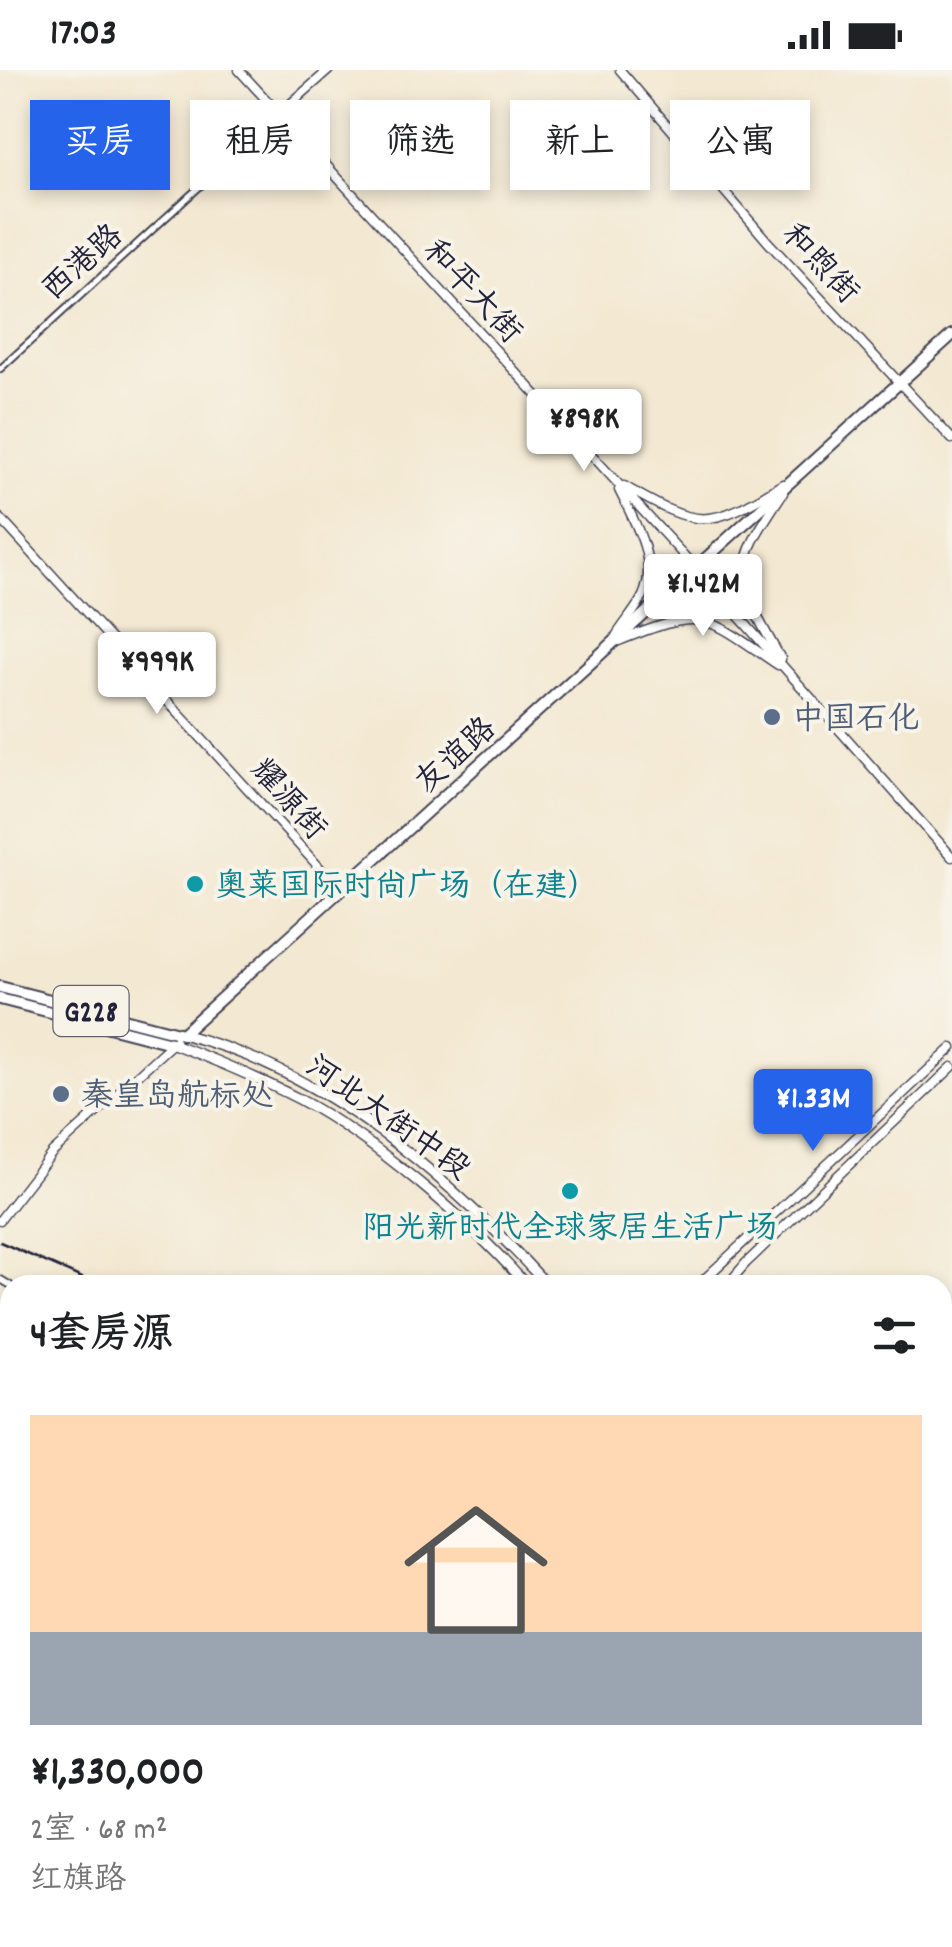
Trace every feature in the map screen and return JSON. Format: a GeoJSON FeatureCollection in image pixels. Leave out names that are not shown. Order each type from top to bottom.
{"type":"FeatureCollection","features":[{"type":"Feature","properties":{"kind":"highway","name":"友谊路"},"geometry":{"type":"LineString","coordinates":[[182,1034],[952,334]]}},
{"type":"Feature","properties":{"kind":"highway","name":"河北大街中段"},"geometry":{"type":"LineString","coordinates":[[0,987],[182,1034]]}},
{"type":"Feature","properties":{"kind":"highway","name":"G228"},"geometry":{"type":"LineString","coordinates":[[0,999],[171,1043]]}},
{"type":"Feature","properties":{"kind":"main road","name":"和平大街"},"geometry":{"type":"LineString","coordinates":[[239,70],[266,100]]}},
{"type":"Feature","properties":{"kind":"main road","name":"西港路"},"geometry":{"type":"LineString","coordinates":[[295,100],[330,70]]}},
{"type":"Feature","properties":{"kind":"main road","name":"和煦街"},"geometry":{"type":"LineString","coordinates":[[620,70],[768,242],[952,438]]}},
{"type":"Feature","properties":{"kind":"main road","name":"和平大街"},"geometry":{"type":"LineString","coordinates":[[330,170],[695,568],[952,857]]}},
{"type":"Feature","properties":{"kind":"main road"},"geometry":{"type":"LineString","coordinates":[[615,481],[671,513],[696,519],[737,512],[794,478]]}},
{"type":"Feature","properties":{"kind":"main road"},"geometry":{"type":"LineString","coordinates":[[788,672],[751,606],[743,570],[744,558],[757,532],[794,478]]}},
{"type":"Feature","properties":{"kind":"main road"},"geometry":{"type":"LineString","coordinates":[[611,644],[644,593],[647,565],[644,542],[615,481]]}},
{"type":"Feature","properties":{"kind":"main road","name":"耀源街"},"geometry":{"type":"LineString","coordinates":[[0,518],[341,890]]}},
{"type":"Feature","properties":{"kind":"main road"},"geometry":{"type":"LineString","coordinates":[[611,644],[668,621],[694,618],[713,622],[788,672]]}},
{"type":"Feature","properties":{"kind":"main road","name":"友谊路"},"geometry":{"type":"LineString","coordinates":[[0,1220],[52,1153],[182,1034]]}},
{"type":"Feature","properties":{"kind":"main road","name":"河北大街中段"},"geometry":{"type":"LineString","coordinates":[[182,1034],[266,1064],[361,1118],[465,1199],[537,1275]]}},
{"type":"Feature","properties":{"kind":"main road"},"geometry":{"type":"LineString","coordinates":[[171,1043],[302,1101],[380,1153],[474,1233],[516,1275]]}},
{"type":"Feature","properties":{"kind":"main road"},"geometry":{"type":"LineString","coordinates":[[712,1275],[952,1048]]}},
{"type":"Feature","properties":{"kind":"main road"},"geometry":{"type":"LineString","coordinates":[[736,1275],[952,1067]]}},
{"type":"Feature","properties":{"kind":"street","name":"西港路"},"geometry":{"type":"LineString","coordinates":[[0,369],[196,190]]}},
{"type":"Feature","properties":{"kind":"railway"},"geometry":{"type":"LineString","coordinates":[[0,1242],[75,1275]]}},
{"type":"Feature","properties":{"kind":"place","name":"中国石化"},"geometry":{"type":"Point","coordinates":[772,717]}},
{"type":"Feature","properties":{"kind":"place","name":"奥莱国际时尚广场（在建）"},"geometry":{"type":"Point","coordinates":[195,884]}},
{"type":"Feature","properties":{"kind":"place","name":"秦皇岛航标处"},"geometry":{"type":"Point","coordinates":[61,1094]}},
{"type":"Feature","properties":{"kind":"place","name":"阳光新时代全球家居生活广场"},"geometry":{"type":"Point","coordinates":[570,1191]}}]}
